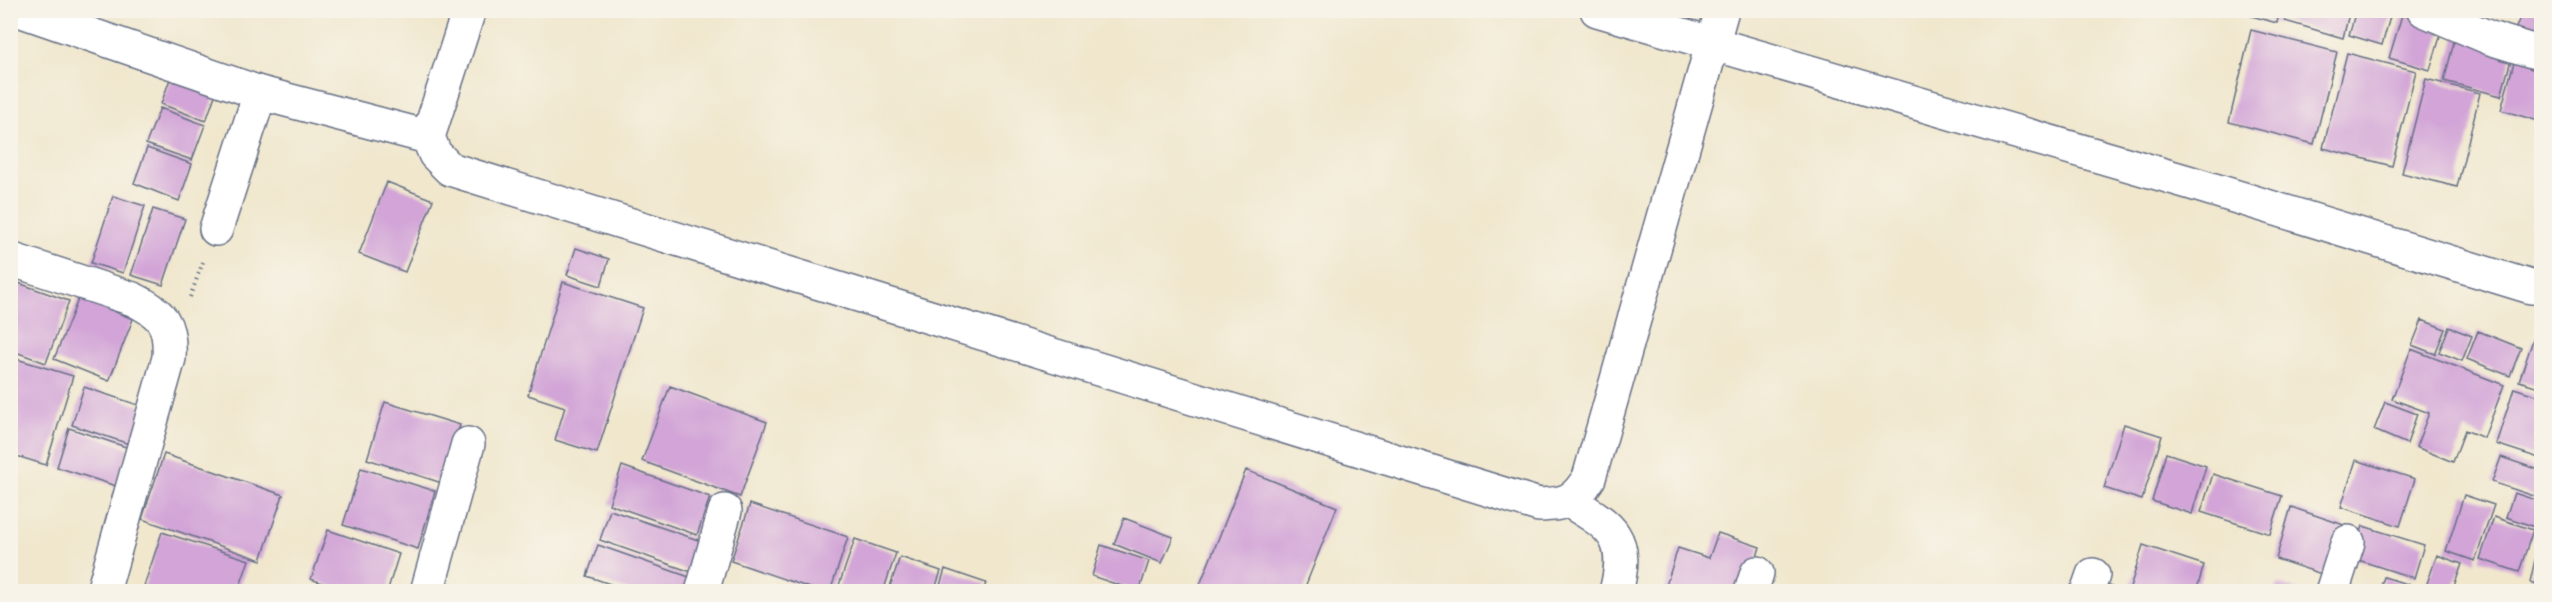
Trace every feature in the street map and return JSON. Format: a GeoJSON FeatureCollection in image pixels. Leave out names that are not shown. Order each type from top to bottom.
{"type":"FeatureCollection","features":[{"type":"Feature","properties":{"kind":"street"},"geometry":{"type":"LineString","coordinates":[[19,10],[260,93],[429,137]]}},
{"type":"Feature","properties":{"kind":"street"},"geometry":{"type":"LineString","coordinates":[[469,10],[429,137],[435,154],[450,169],[1539,505],[1569,501],[1581,492],[1589,478],[1722,10]]}},
{"type":"Feature","properties":{"kind":"street"},"geometry":{"type":"LineString","coordinates":[[1597,10],[2188,182],[2532,287]]}},
{"type":"Feature","properties":{"kind":"street"},"geometry":{"type":"LineString","coordinates":[[2424,10],[2490,38],[2541,54]]}},
{"type":"Feature","properties":{"kind":"street"},"geometry":{"type":"LineString","coordinates":[[216,229],[260,93]]}},
{"type":"Feature","properties":{"kind":"street"},"geometry":{"type":"LineString","coordinates":[[10,259],[133,299],[152,308],[164,321],[170,338],[169,358],[103,591]]}},
{"type":"Feature","properties":{"kind":"street"},"geometry":{"type":"LineString","coordinates":[[427,591],[468,444]]}},
{"type":"Feature","properties":{"kind":"street"},"geometry":{"type":"LineString","coordinates":[[1569,501],[1599,519],[1615,535],[1622,553],[1616,591]]}},
{"type":"Feature","properties":{"kind":"street"},"geometry":{"type":"LineString","coordinates":[[702,591],[725,511]]}},
{"type":"Feature","properties":{"kind":"street"},"geometry":{"type":"LineString","coordinates":[[2332,591],[2348,542]]}},
{"type":"Feature","properties":{"kind":"path"},"geometry":{"type":"LineString","coordinates":[[164,321],[187,306],[216,229]]}},
{"type":"Feature","properties":{"kind":"building"},"geometry":{"type":"Polygon","coordinates":[[[2245,10],[2280,10],[2277,23],[2244,14],[2245,10]]]}},
{"type":"Feature","properties":{"kind":"building"},"geometry":{"type":"Polygon","coordinates":[[[2288,10],[2350,10],[2343,38],[2285,21],[2288,10]]]}},
{"type":"Feature","properties":{"kind":"building"},"geometry":{"type":"Polygon","coordinates":[[[2356,10],[2392,10],[2382,45],[2349,35],[2356,10]]]}},
{"type":"Feature","properties":{"kind":"building"},"geometry":{"type":"Polygon","coordinates":[[[2523,10],[2542,10],[2542,41],[2515,30],[2523,10]]]}},
{"type":"Feature","properties":{"kind":"building"},"geometry":{"type":"Polygon","coordinates":[[[2402,15],[2443,27],[2430,70],[2389,58],[2402,15]]]}},
{"type":"Feature","properties":{"kind":"building"},"geometry":{"type":"Polygon","coordinates":[[[2251,30],[2337,52],[2314,144],[2229,122],[2251,30]]]}},
{"type":"Feature","properties":{"kind":"building"},"geometry":{"type":"Polygon","coordinates":[[[2456,34],[2514,49],[2501,96],[2444,81],[2456,34]]]}},
{"type":"Feature","properties":{"kind":"building"},"geometry":{"type":"Polygon","coordinates":[[[2517,51],[2542,58],[2542,122],[2501,110],[2517,51]]]}},
{"type":"Feature","properties":{"kind":"building"},"geometry":{"type":"Polygon","coordinates":[[[2347,53],[2416,71],[2392,166],[2323,148],[2347,53]]]}},
{"type":"Feature","properties":{"kind":"building"},"geometry":{"type":"Polygon","coordinates":[[[174,68],[219,84],[206,121],[161,104],[174,68]]]}},
{"type":"Feature","properties":{"kind":"building"},"geometry":{"type":"Polygon","coordinates":[[[2426,79],[2480,93],[2457,187],[2402,173],[2426,79]]]}},
{"type":"Feature","properties":{"kind":"building"},"geometry":{"type":"Polygon","coordinates":[[[160,108],[205,125],[192,160],[146,144],[160,108]]]}},
{"type":"Feature","properties":{"kind":"building"},"geometry":{"type":"Polygon","coordinates":[[[147,148],[192,164],[179,201],[134,183],[147,148]]]}},
{"type":"Feature","properties":{"kind":"building"},"geometry":{"type":"Polygon","coordinates":[[[387,182],[433,200],[405,272],[359,254],[387,182]]]}},
{"type":"Feature","properties":{"kind":"building"},"geometry":{"type":"Polygon","coordinates":[[[113,196],[145,206],[123,273],[91,263],[113,196]]]}},
{"type":"Feature","properties":{"kind":"building"},"geometry":{"type":"Polygon","coordinates":[[[153,209],[185,219],[163,285],[131,275],[153,209]]]}},
{"type":"Feature","properties":{"kind":"building"},"geometry":{"type":"Polygon","coordinates":[[[576,248],[609,259],[601,286],[567,275],[576,248]]]}},
{"type":"Feature","properties":{"kind":"building"},"geometry":{"type":"Polygon","coordinates":[[[10,280],[69,301],[46,363],[10,350],[10,280]]]}},
{"type":"Feature","properties":{"kind":"building"},"geometry":{"type":"Polygon","coordinates":[[[563,282],[643,308],[597,453],[555,440],[565,407],[528,395],[563,282]]]}},
{"type":"Feature","properties":{"kind":"building"},"geometry":{"type":"Polygon","coordinates":[[[79,297],[133,319],[109,381],[54,359],[79,297]]]}},
{"type":"Feature","properties":{"kind":"building"},"geometry":{"type":"Polygon","coordinates":[[[2422,320],[2445,329],[2435,354],[2412,345],[2422,320]]]}},
{"type":"Feature","properties":{"kind":"building"},"geometry":{"type":"Polygon","coordinates":[[[2449,327],[2472,336],[2462,361],[2439,352],[2449,327]]]}},
{"type":"Feature","properties":{"kind":"building"},"geometry":{"type":"Polygon","coordinates":[[[2478,331],[2521,348],[2510,376],[2467,359],[2478,331]]]}},
{"type":"Feature","properties":{"kind":"building"},"geometry":{"type":"Polygon","coordinates":[[[2533,340],[2542,343],[2542,388],[2519,381],[2533,340]]]}},
{"type":"Feature","properties":{"kind":"building"},"geometry":{"type":"Polygon","coordinates":[[[2411,349],[2504,385],[2484,438],[2465,430],[2453,462],[2416,447],[2429,413],[2392,399],[2411,349]]]}},
{"type":"Feature","properties":{"kind":"building"},"geometry":{"type":"Polygon","coordinates":[[[10,357],[73,376],[46,465],[10,454],[10,357]]]}},
{"type":"Feature","properties":{"kind":"building"},"geometry":{"type":"Polygon","coordinates":[[[670,386],[767,422],[740,497],[642,461],[670,386]]]}},
{"type":"Feature","properties":{"kind":"building"},"geometry":{"type":"Polygon","coordinates":[[[84,387],[144,407],[132,445],[72,425],[84,387]]]}},
{"type":"Feature","properties":{"kind":"building"},"geometry":{"type":"Polygon","coordinates":[[[2514,388],[2542,397],[2542,459],[2496,444],[2514,388]]]}},
{"type":"Feature","properties":{"kind":"building"},"geometry":{"type":"Polygon","coordinates":[[[385,402],[460,425],[442,483],[367,459],[385,402]]]}},
{"type":"Feature","properties":{"kind":"building"},"geometry":{"type":"Polygon","coordinates":[[[2385,402],[2417,414],[2407,444],[2374,430],[2385,402]]]}},
{"type":"Feature","properties":{"kind":"building"},"geometry":{"type":"Polygon","coordinates":[[[2124,424],[2162,436],[2142,500],[2104,488],[2124,424]]]}},
{"type":"Feature","properties":{"kind":"building"},"geometry":{"type":"Polygon","coordinates":[[[69,428],[129,448],[116,486],[57,467],[69,428]]]}},
{"type":"Feature","properties":{"kind":"building"},"geometry":{"type":"Polygon","coordinates":[[[2166,453],[2206,466],[2192,514],[2152,501],[2166,453]]]}},
{"type":"Feature","properties":{"kind":"building"},"geometry":{"type":"Polygon","coordinates":[[[164,454],[283,495],[261,560],[142,519],[164,454]]]}},
{"type":"Feature","properties":{"kind":"building"},"geometry":{"type":"Polygon","coordinates":[[[2501,457],[2542,471],[2540,498],[2492,482],[2501,457]]]}},
{"type":"Feature","properties":{"kind":"building"},"geometry":{"type":"Polygon","coordinates":[[[2356,460],[2415,479],[2400,526],[2341,507],[2356,460]]]}},
{"type":"Feature","properties":{"kind":"building"},"geometry":{"type":"Polygon","coordinates":[[[622,466],[710,497],[697,535],[609,504],[622,466]]]}},
{"type":"Feature","properties":{"kind":"building"},"geometry":{"type":"Polygon","coordinates":[[[361,468],[435,491],[418,549],[343,525],[361,468]]]}},
{"type":"Feature","properties":{"kind":"building"},"geometry":{"type":"Polygon","coordinates":[[[1246,470],[1337,507],[1303,592],[1197,592],[1246,470]]]}},
{"type":"Feature","properties":{"kind":"building"},"geometry":{"type":"Polygon","coordinates":[[[2213,474],[2282,496],[2270,534],[2201,512],[2213,474]]]}},
{"type":"Feature","properties":{"kind":"building"},"geometry":{"type":"Polygon","coordinates":[[[2514,493],[2542,502],[2542,518],[2538,528],[2506,517],[2514,493]]]}},
{"type":"Feature","properties":{"kind":"building"},"geometry":{"type":"Polygon","coordinates":[[[2464,495],[2494,505],[2475,561],[2446,551],[2464,495]]]}},
{"type":"Feature","properties":{"kind":"building"},"geometry":{"type":"Polygon","coordinates":[[[750,504],[848,537],[830,592],[822,592],[731,561],[750,504]]]}},
{"type":"Feature","properties":{"kind":"building"},"geometry":{"type":"Polygon","coordinates":[[[2291,507],[2344,525],[2328,576],[2276,559],[2291,507]]]}},
{"type":"Feature","properties":{"kind":"building"},"geometry":{"type":"Polygon","coordinates":[[[610,510],[704,542],[694,573],[600,540],[610,510]]]}},
{"type":"Feature","properties":{"kind":"building"},"geometry":{"type":"Polygon","coordinates":[[[2494,517],[2533,530],[2519,572],[2480,559],[2494,517]]]}},
{"type":"Feature","properties":{"kind":"building"},"geometry":{"type":"Polygon","coordinates":[[[1124,518],[1173,537],[1162,563],[1114,544],[1124,518]]]}},
{"type":"Feature","properties":{"kind":"building"},"geometry":{"type":"Polygon","coordinates":[[[2363,526],[2424,545],[2414,578],[2352,558],[2363,526]]]}},
{"type":"Feature","properties":{"kind":"building"},"geometry":{"type":"Polygon","coordinates":[[[328,530],[399,554],[387,592],[347,592],[311,579],[328,530]]]}},
{"type":"Feature","properties":{"kind":"building"},"geometry":{"type":"Polygon","coordinates":[[[162,532],[249,560],[238,592],[142,592],[162,532]]]}},
{"type":"Feature","properties":{"kind":"building"},"geometry":{"type":"Polygon","coordinates":[[[1718,533],[1760,547],[1746,592],[1664,592],[1678,548],[1709,558],[1718,533]]]}},
{"type":"Feature","properties":{"kind":"building"},"geometry":{"type":"Polygon","coordinates":[[[855,539],[896,553],[883,592],[848,592],[838,588],[855,539]]]}},
{"type":"Feature","properties":{"kind":"building"},"geometry":{"type":"Polygon","coordinates":[[[2539,542],[2542,543],[2542,585],[2530,582],[2539,542]]]}},
{"type":"Feature","properties":{"kind":"building"},"geometry":{"type":"Polygon","coordinates":[[[598,545],[692,578],[687,592],[633,592],[587,576],[598,545]]]}},
{"type":"Feature","properties":{"kind":"building"},"geometry":{"type":"Polygon","coordinates":[[[1101,545],[1149,561],[1139,592],[1092,576],[1101,545]]]}},
{"type":"Feature","properties":{"kind":"building"},"geometry":{"type":"Polygon","coordinates":[[[2143,545],[2204,565],[2196,592],[2140,592],[2130,588],[2143,545]]]}},
{"type":"Feature","properties":{"kind":"building"},"geometry":{"type":"Polygon","coordinates":[[[2437,555],[2462,564],[2452,592],[2424,592],[2437,555]]]}},
{"type":"Feature","properties":{"kind":"building"},"geometry":{"type":"Polygon","coordinates":[[[900,557],[941,571],[934,592],[888,592],[900,557]]]}},
{"type":"Feature","properties":{"kind":"building"},"geometry":{"type":"Polygon","coordinates":[[[945,569],[986,583],[983,592],[938,592],[945,569]]]}},
{"type":"Feature","properties":{"kind":"building"},"geometry":{"type":"Polygon","coordinates":[[[2384,577],[2420,588],[2419,592],[2379,592],[2384,577]]]}},
{"type":"Feature","properties":{"kind":"building"},"geometry":{"type":"Polygon","coordinates":[[[2097,582],[2123,591],[2123,592],[2094,592],[2097,582]]]}},
{"type":"Feature","properties":{"kind":"building"},"geometry":{"type":"Polygon","coordinates":[[[2278,584],[2300,591],[2300,592],[2275,592],[2278,584]]]}}]}
